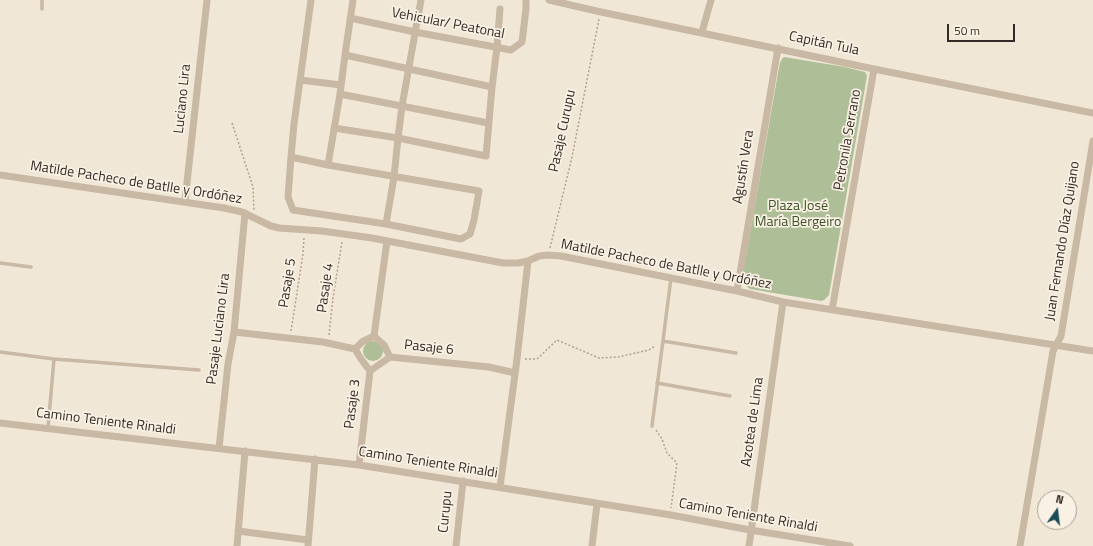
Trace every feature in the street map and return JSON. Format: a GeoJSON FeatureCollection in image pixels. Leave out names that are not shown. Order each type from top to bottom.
{"type":"FeatureCollection","features":[{"type":"Feature","properties":{"kind":"street","name":"Luciano Lira"},"geometry":{"type":"LineString","coordinates":[[185,201],[207,0]]}},
{"type":"Feature","properties":{"kind":"street"},"geometry":{"type":"LineString","coordinates":[[291,157],[328,165],[479,191],[470,234],[461,239],[386,224],[293,210],[288,197],[291,157],[294,124],[312,0]]}},
{"type":"Feature","properties":{"kind":"street"},"geometry":{"type":"LineString","coordinates":[[328,165],[340,94],[352,0]]}},
{"type":"Feature","properties":{"kind":"street"},"geometry":{"type":"LineString","coordinates":[[386,224],[394,176],[402,106],[421,0]]}},
{"type":"Feature","properties":{"kind":"street","name":"Vehicular/ Peatonal"},"geometry":{"type":"LineString","coordinates":[[350,18],[511,50],[522,42],[526,0]]}},
{"type":"Feature","properties":{"kind":"street","name":"Capitán Tula"},"geometry":{"type":"LineString","coordinates":[[549,0],[874,69],[1093,112]]}},
{"type":"Feature","properties":{"kind":"street"},"geometry":{"type":"LineString","coordinates":[[702,32],[711,0]]}},
{"type":"Feature","properties":{"kind":"street"},"geometry":{"type":"LineString","coordinates":[[334,128],[398,138],[486,156],[500,9]]}},
{"type":"Feature","properties":{"kind":"street","name":"Agustín Vera"},"geometry":{"type":"LineString","coordinates":[[737,291],[778,48]]}},
{"type":"Feature","properties":{"kind":"street"},"geometry":{"type":"LineString","coordinates":[[345,55],[492,87]]}},
{"type":"Feature","properties":{"kind":"street","name":"Petronila Serrano"},"geometry":{"type":"LineString","coordinates":[[832,310],[874,69]]}},
{"type":"Feature","properties":{"kind":"street"},"geometry":{"type":"LineString","coordinates":[[300,80],[341,85]]}},
{"type":"Feature","properties":{"kind":"street"},"geometry":{"type":"LineString","coordinates":[[340,94],[488,124]]}},
{"type":"Feature","properties":{"kind":"street","name":"Juan Fernando Díaz Quijano"},"geometry":{"type":"LineString","coordinates":[[1020,546],[1053,351],[1060,336],[1093,140]]}},
{"type":"Feature","properties":{"kind":"street","name":"Matilde Pacheco de Batlle y Ordóñez"},"geometry":{"type":"LineString","coordinates":[[0,175],[185,201],[224,208],[245,214],[271,226],[285,229],[343,234],[503,263],[518,263],[528,261],[539,256],[561,256],[737,291],[783,302],[1093,351]]}},
{"type":"Feature","properties":{"kind":"street","name":"Pasaje Luciano Lira"},"geometry":{"type":"LineString","coordinates":[[219,448],[228,364],[234,332],[245,214]]}},
{"type":"Feature","properties":{"kind":"street"},"geometry":{"type":"LineString","coordinates":[[355,349],[362,342],[374,336],[387,241]]}},
{"type":"Feature","properties":{"kind":"street"},"geometry":{"type":"LineString","coordinates":[[500,487],[528,261]]}},
{"type":"Feature","properties":{"kind":"street","name":"Azotea de Lima"},"geometry":{"type":"LineString","coordinates":[[749,546],[750,530],[783,302]]}},
{"type":"Feature","properties":{"kind":"street"},"geometry":{"type":"LineString","coordinates":[[234,332],[355,349],[370,371]]}},
{"type":"Feature","properties":{"kind":"street","name":"Pasaje 6"},"geometry":{"type":"LineString","coordinates":[[374,336],[384,345],[390,357],[489,367],[515,373]]}},
{"type":"Feature","properties":{"kind":"street","name":"Pasaje 3"},"geometry":{"type":"LineString","coordinates":[[359,465],[370,371],[390,357]]}},
{"type":"Feature","properties":{"kind":"street","name":"Camino Teniente Rinaldi"},"geometry":{"type":"LineString","coordinates":[[0,423],[359,465],[670,515],[750,530],[850,546]]}},
{"type":"Feature","properties":{"kind":"street"},"geometry":{"type":"LineString","coordinates":[[237,546],[245,451]]}},
{"type":"Feature","properties":{"kind":"street"},"geometry":{"type":"LineString","coordinates":[[238,531],[308,543],[315,459]]}},
{"type":"Feature","properties":{"kind":"street","name":"Curupu"},"geometry":{"type":"LineString","coordinates":[[456,546],[463,481]]}},
{"type":"Feature","properties":{"kind":"street"},"geometry":{"type":"LineString","coordinates":[[592,546],[597,504]]}},
{"type":"Feature","properties":{"kind":"lane"},"geometry":{"type":"LineString","coordinates":[[42,0],[42,9]]}},
{"type":"Feature","properties":{"kind":"lane"},"geometry":{"type":"LineString","coordinates":[[0,263],[31,267]]}},
{"type":"Feature","properties":{"kind":"lane"},"geometry":{"type":"LineString","coordinates":[[652,426],[671,278]]}},
{"type":"Feature","properties":{"kind":"lane"},"geometry":{"type":"LineString","coordinates":[[663,342],[736,353]]}},
{"type":"Feature","properties":{"kind":"lane"},"geometry":{"type":"LineString","coordinates":[[0,352],[54,359],[199,370]]}},
{"type":"Feature","properties":{"kind":"lane"},"geometry":{"type":"LineString","coordinates":[[48,428],[54,359]]}},
{"type":"Feature","properties":{"kind":"lane"},"geometry":{"type":"LineString","coordinates":[[658,383],[730,396]]}},
{"type":"Feature","properties":{"kind":"path","name":"Pasaje Curupu"},"geometry":{"type":"LineString","coordinates":[[548,255],[572,157],[601,12]]}},
{"type":"Feature","properties":{"kind":"path"},"geometry":{"type":"LineString","coordinates":[[232,123],[253,186],[255,210],[245,214]]}},
{"type":"Feature","properties":{"kind":"path","name":"Pasaje 5"},"geometry":{"type":"LineString","coordinates":[[290,339],[303,254],[304,230]]}},
{"type":"Feature","properties":{"kind":"path","name":"Pasaje 4"},"geometry":{"type":"LineString","coordinates":[[328,344],[343,234]]}},
{"type":"Feature","properties":{"kind":"path"},"geometry":{"type":"LineString","coordinates":[[517,359],[537,359],[557,340],[599,358],[618,357],[649,350],[663,342]]}},
{"type":"Feature","properties":{"kind":"path"},"geometry":{"type":"LineString","coordinates":[[652,426],[662,439],[667,453],[677,464],[670,515]]}},
{"type":"Feature","properties":{"kind":"green space","name":"Plaza José María Bergeiro"},"geometry":{"type":"Polygon","coordinates":[[[784,57],[845,67],[865,72],[867,76],[829,295],[821,301],[750,289],[744,284],[742,279],[778,73],[780,63],[784,57]]]}},
{"type":"Feature","properties":{"kind":"green space"},"geometry":{"type":"Polygon","coordinates":[[[373,341],[380,344],[383,351],[380,358],[373,361],[366,358],[363,351],[366,344],[373,341]]]}}]}
